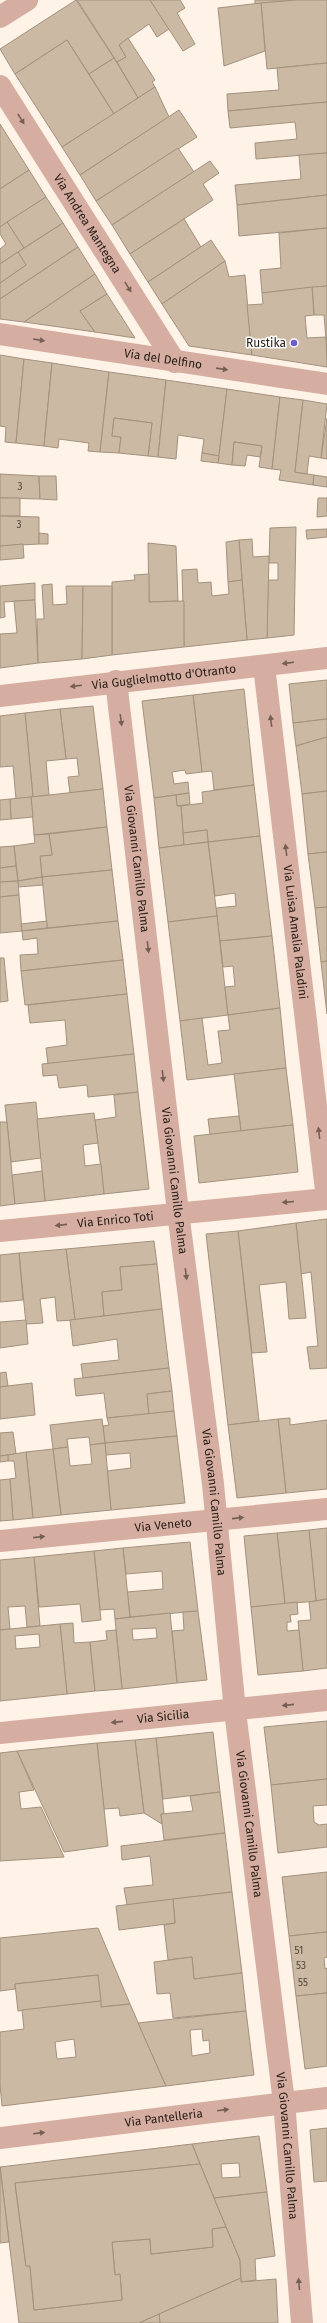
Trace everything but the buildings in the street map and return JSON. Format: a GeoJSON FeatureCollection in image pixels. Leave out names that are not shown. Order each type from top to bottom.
{"type":"FeatureCollection","features":[{"type":"Feature","properties":{"kind":"street"},"geometry":{"type":"LineString","coordinates":[[0,17],[27,0]]}},
{"type":"Feature","properties":{"kind":"street","name":"Via Andrea Mantegna"},"geometry":{"type":"LineString","coordinates":[[0,86],[175,362]]}},
{"type":"Feature","properties":{"kind":"street","name":"Via del Delfino"},"geometry":{"type":"LineString","coordinates":[[0,334],[175,362],[327,384]]}},
{"type":"Feature","properties":{"kind":"street","name":"Via Guglielmotto d'Otranto"},"geometry":{"type":"LineString","coordinates":[[0,696],[327,658]]}},
{"type":"Feature","properties":{"kind":"street","name":"Via Luisa Amalia Paladini"},"geometry":{"type":"LineString","coordinates":[[264,666],[327,1199]]}},
{"type":"Feature","properties":{"kind":"street","name":"Via Giovanni Camillo Palma"},"geometry":{"type":"LineString","coordinates":[[116,682],[178,1212],[217,1520],[235,1711],[284,2102],[302,2323]]}},
{"type":"Feature","properties":{"kind":"street","name":"Via Enrico Toti"},"geometry":{"type":"LineString","coordinates":[[0,1231],[178,1212],[327,1199]]}},
{"type":"Feature","properties":{"kind":"street","name":"Via Veneto"},"geometry":{"type":"LineString","coordinates":[[0,1541],[327,1509]]}},
{"type":"Feature","properties":{"kind":"street","name":"Via Sicilia"},"geometry":{"type":"LineString","coordinates":[[0,1733],[235,1711],[327,1700]]}},
{"type":"Feature","properties":{"kind":"street","name":"Via Pantelleria"},"geometry":{"type":"LineString","coordinates":[[0,2138],[284,2102],[327,2098]]}},
{"type":"Feature","properties":{"kind":"place","name":"Rustika"},"geometry":{"type":"Point","coordinates":[294,343]}}]}
